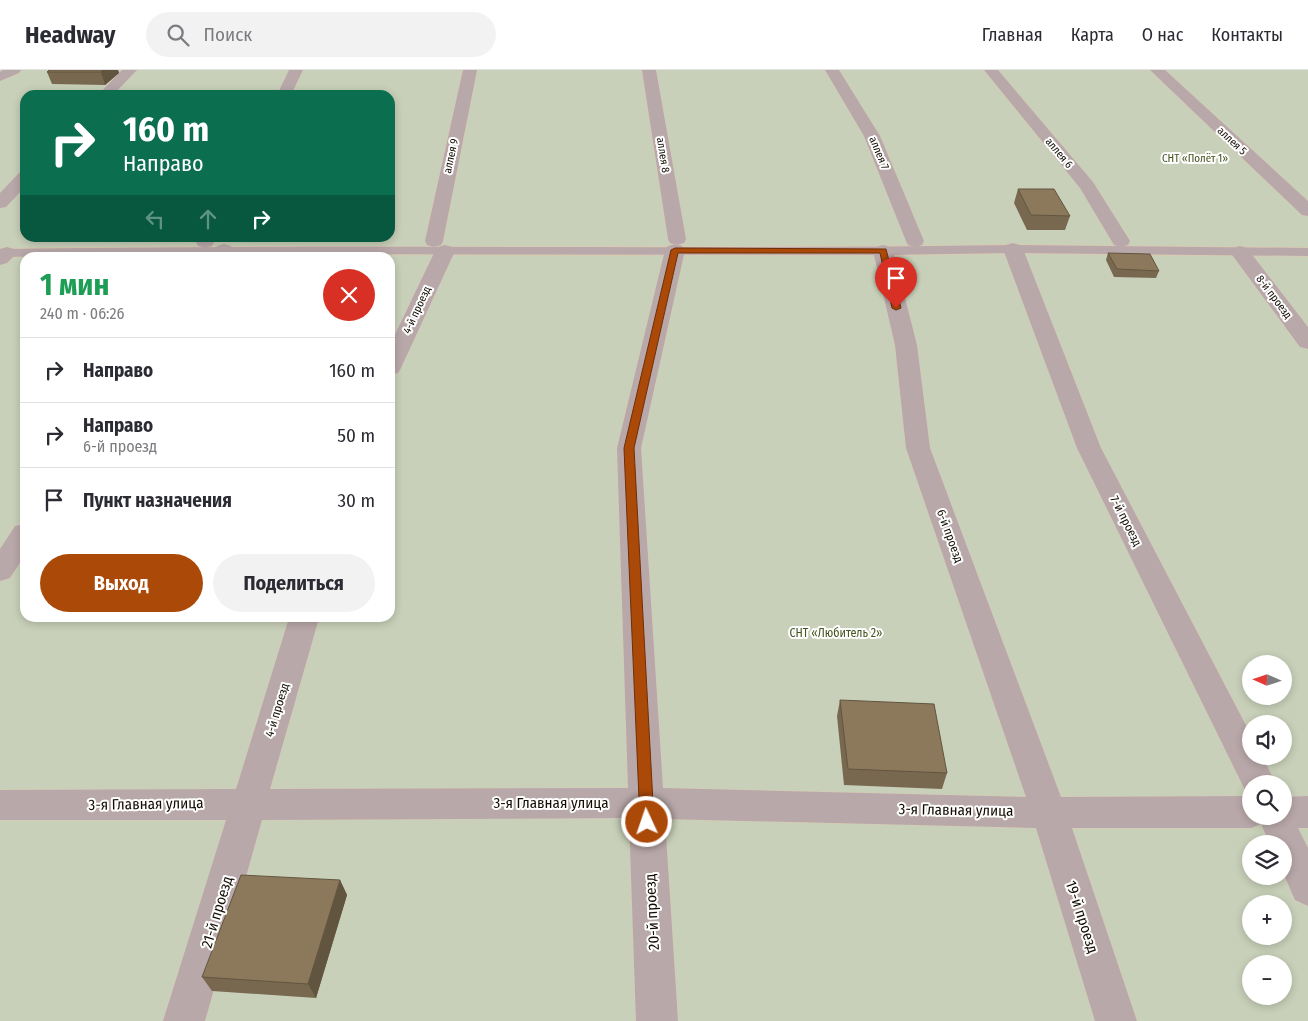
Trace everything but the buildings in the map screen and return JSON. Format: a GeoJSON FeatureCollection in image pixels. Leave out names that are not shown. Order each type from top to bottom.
{"type":"FeatureCollection","features":[{"type":"Feature","properties":{"kind":"street"},"geometry":{"type":"LineString","coordinates":[[0,77],[14,70]]}},
{"type":"Feature","properties":{"kind":"street"},"geometry":{"type":"LineString","coordinates":[[110,90],[130,70]]}},
{"type":"Feature","properties":{"kind":"street"},"geometry":{"type":"LineString","coordinates":[[286,90],[296,70]]}},
{"type":"Feature","properties":{"kind":"street","name":"аллея 9"},"geometry":{"type":"LineString","coordinates":[[439,246],[470,70]]}},
{"type":"Feature","properties":{"kind":"street","name":"аллея 8"},"geometry":{"type":"LineString","coordinates":[[649,70],[676,245]]}},
{"type":"Feature","properties":{"kind":"street","name":"аллея 7"},"geometry":{"type":"LineString","coordinates":[[832,70],[872,136],[916,241]]}},
{"type":"Feature","properties":{"kind":"street","name":"аллея 6"},"geometry":{"type":"LineString","coordinates":[[991,70],[1087,186],[1121,241]]}},
{"type":"Feature","properties":{"kind":"street","name":"аллея 5"},"geometry":{"type":"LineString","coordinates":[[1157,70],[1308,211]]}},
{"type":"Feature","properties":{"kind":"street"},"geometry":{"type":"LineString","coordinates":[[0,203],[20,183]]}},
{"type":"Feature","properties":{"kind":"street","name":"20-й проезд"},"geometry":{"type":"LineString","coordinates":[[657,1021],[629,448],[676,245]]}},
{"type":"Feature","properties":{"kind":"street","name":"4-й проезд"},"geometry":{"type":"LineString","coordinates":[[395,356],[439,246]]}},
{"type":"Feature","properties":{"kind":"street","name":"7-й проезд"},"geometry":{"type":"LineString","coordinates":[[1013,249],[1090,448],[1254,775]]}},
{"type":"Feature","properties":{"kind":"street","name":"6-й проезд"},"geometry":{"type":"LineString","coordinates":[[883,251],[906,346],[918,448],[1049,813]]}},
{"type":"Feature","properties":{"kind":"street","name":"8-й проезд"},"geometry":{"type":"LineString","coordinates":[[1240,252],[1308,342]]}},
{"type":"Feature","properties":{"kind":"street"},"geometry":{"type":"LineString","coordinates":[[0,571],[20,541]]}},
{"type":"Feature","properties":{"kind":"street","name":"4-й проезд"},"geometry":{"type":"LineString","coordinates":[[249,803],[303,622]]}},
{"type":"Feature","properties":{"kind":"street","name":"21-й проезд"},"geometry":{"type":"LineString","coordinates":[[184,1021],[249,803]]}},
{"type":"Feature","properties":{"kind":"street","name":"3-я Главная улица"},"geometry":{"type":"LineString","coordinates":[[0,805],[646,803],[1049,813],[1242,812]]}},
{"type":"Feature","properties":{"kind":"street"},"geometry":{"type":"LineString","coordinates":[[1292,812],[1308,812]]}},
{"type":"Feature","properties":{"kind":"street","name":"19-й проезд"},"geometry":{"type":"LineString","coordinates":[[1049,813],[1116,1021]]}},
{"type":"Feature","properties":{"kind":"street"},"geometry":{"type":"LineString","coordinates":[[1279,825],[1308,888]]}},
{"type":"Feature","properties":{"kind":"lane"},"geometry":{"type":"LineString","coordinates":[[284,242],[439,246],[916,241],[1308,240]]}},
{"type":"Feature","properties":{"kind":"lane"},"geometry":{"type":"LineString","coordinates":[[2,252],[172,242]]}},
{"type":"Feature","properties":{"kind":"lane"},"geometry":{"type":"LineString","coordinates":[[676,245],[883,251],[1013,249],[1308,252]]}},
{"type":"Feature","properties":{"kind":"lane"},"geometry":{"type":"LineString","coordinates":[[276,252],[439,246]]}},
{"type":"Feature","properties":{"kind":"lane"},"geometry":{"type":"LineString","coordinates":[[2,252],[20,252]]}},
{"type":"Feature","properties":{"kind":"green space","name":"СНТ «Любитель 2»"},"geometry":{"type":"Polygon","coordinates":[[[0,70],[1308,70],[1308,1021],[0,1021],[0,70]]]}},
{"type":"Feature","properties":{"kind":"route"},"geometry":{"type":"LineString","coordinates":[[647,822],[629,448],[675,250],[883,251],[896,308]]}},
{"type":"Feature","properties":{"kind":"park label","name":"СНТ «Полёт 1»"},"geometry":{"type":"Point","coordinates":[1195,158]}}]}
